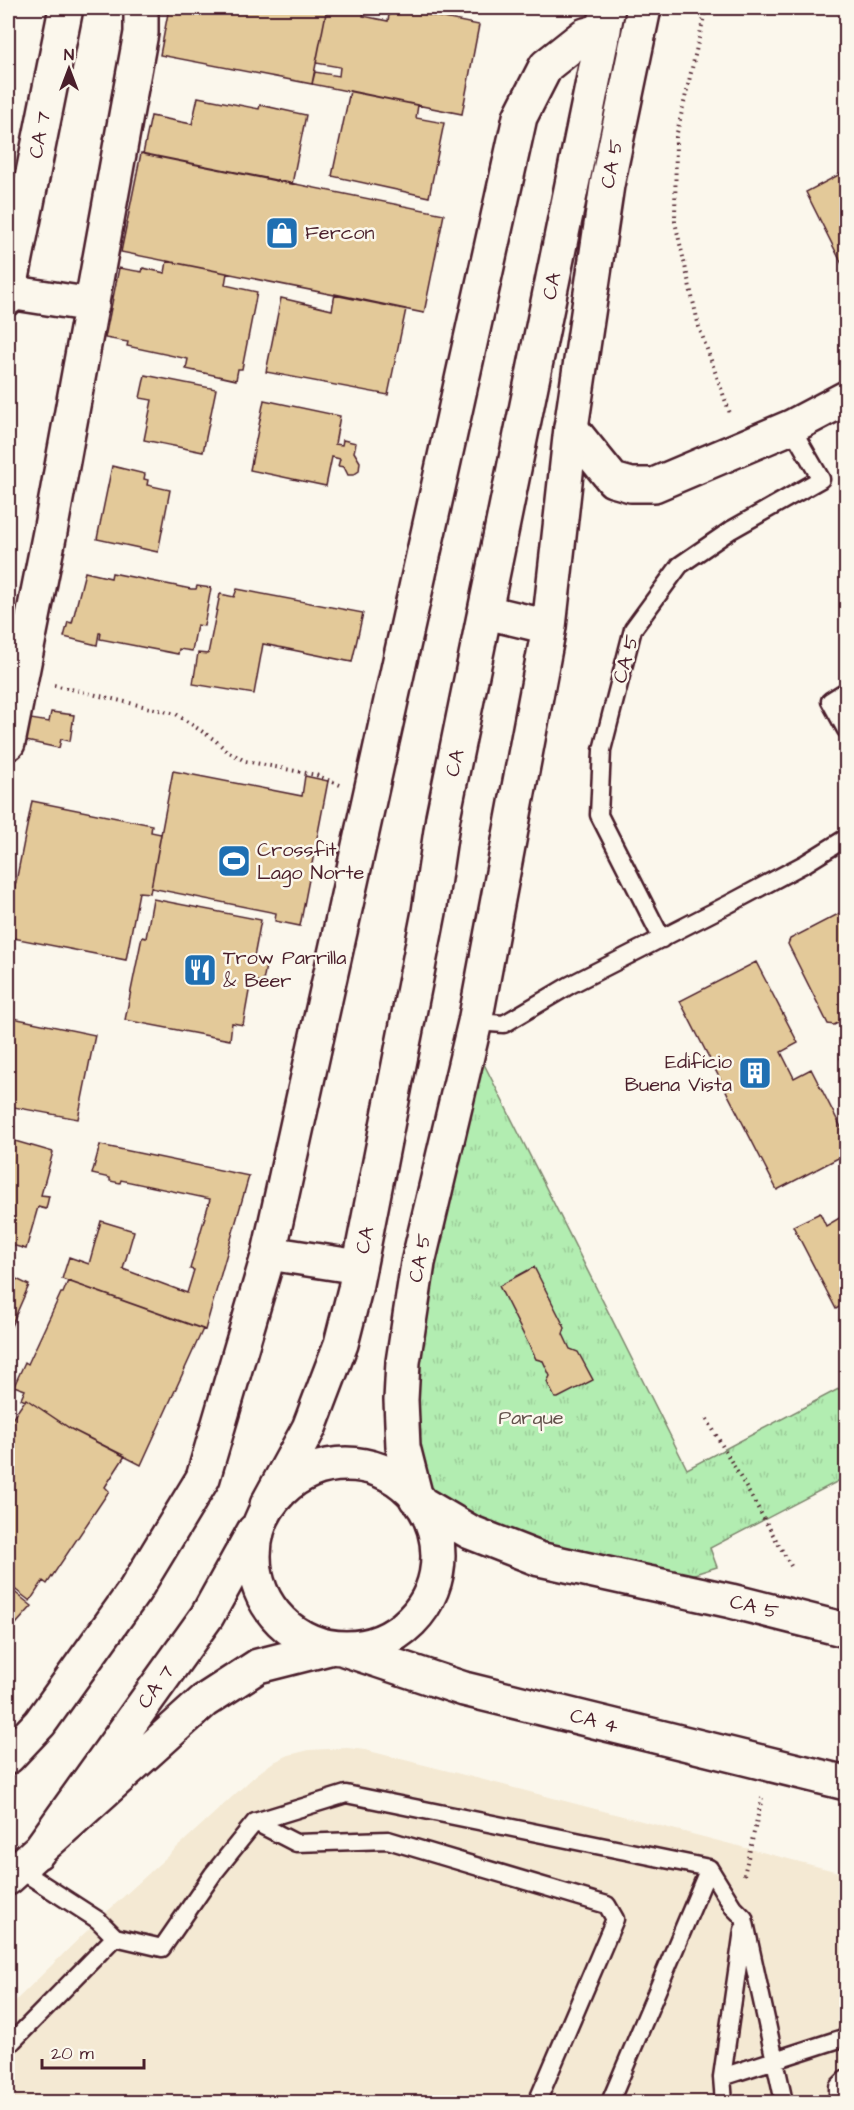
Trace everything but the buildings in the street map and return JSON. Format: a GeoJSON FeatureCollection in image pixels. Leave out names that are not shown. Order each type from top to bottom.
{"type":"FeatureCollection","features":[{"type":"Feature","properties":{"kind":"street","name":"CA 7"},"geometry":{"type":"LineString","coordinates":[[8,295],[66,8]]}},
{"type":"Feature","properties":{"kind":"street"},"geometry":{"type":"LineString","coordinates":[[8,743],[92,305],[141,33],[141,8]]}},
{"type":"Feature","properties":{"kind":"street","name":"CA 5"},"geometry":{"type":"LineString","coordinates":[[644,8],[608,185],[572,428],[549,627],[475,1022],[418,1263],[403,1362],[403,1448],[420,1501],[470,1532],[539,1560],[731,1601],[846,1630]]}},
{"type":"Feature","properties":{"kind":"street"},"geometry":{"type":"LineString","coordinates":[[8,1757],[40,1723],[135,1590],[203,1478],[269,1253],[520,117],[546,66],[606,19]]}},
{"type":"Feature","properties":{"kind":"street","name":"CA"},"geometry":{"type":"LineString","coordinates":[[265,1511],[313,1417],[341,1344],[359,1267],[429,912],[443,818],[606,19]]}},
{"type":"Feature","properties":{"kind":"street"},"geometry":{"type":"LineString","coordinates":[[8,295],[92,305]]}},
{"type":"Feature","properties":{"kind":"street"},"geometry":{"type":"LineString","coordinates":[[572,428],[613,480],[631,485],[654,485],[791,427],[846,398]]}},
{"type":"Feature","properties":{"kind":"street"},"geometry":{"type":"LineString","coordinates":[[486,612],[549,627]]}},
{"type":"Feature","properties":{"kind":"street"},"geometry":{"type":"LineString","coordinates":[[269,1253],[359,1267]]}},
{"type":"Feature","properties":{"kind":"street"},"geometry":{"type":"LineString","coordinates":[[345,1463],[390,1474],[420,1501],[437,1538],[437,1574],[424,1607],[399,1633],[365,1647],[336,1648],[288,1629],[260,1593],[252,1548],[265,1511],[301,1474],[345,1463]]}},
{"type":"Feature","properties":{"kind":"street","name":"CA 7"},"geometry":{"type":"LineString","coordinates":[[21,1866],[207,1616],[265,1511]]}},
{"type":"Feature","properties":{"kind":"street","name":"CA 7"},"geometry":{"type":"LineString","coordinates":[[21,1866],[204,1701],[258,1666],[336,1648]]}},
{"type":"Feature","properties":{"kind":"street","name":"CA 4"},"geometry":{"type":"LineString","coordinates":[[336,1648],[464,1689],[846,1783]]}},
{"type":"Feature","properties":{"kind":"lane","name":"CA 5"},"geometry":{"type":"LineString","coordinates":[[662,939],[599,815],[602,750],[633,629],[680,565],[731,530],[821,479],[791,427]]}},
{"type":"Feature","properties":{"kind":"lane"},"geometry":{"type":"LineString","coordinates":[[846,691],[830,701],[846,730]]}},
{"type":"Feature","properties":{"kind":"lane"},"geometry":{"type":"LineString","coordinates":[[475,1022],[504,1024],[570,985],[806,863],[846,838]]}},
{"type":"Feature","properties":{"kind":"lane"},"geometry":{"type":"LineString","coordinates":[[21,1866],[98,1920],[115,1937],[162,1948],[213,1874],[255,1822],[346,1794],[709,1868],[739,1912],[776,2061],[784,2103]]}},
{"type":"Feature","properties":{"kind":"lane"},"geometry":{"type":"LineString","coordinates":[[255,1822],[296,1843],[388,1840],[607,1905],[615,1919],[537,2103]]}},
{"type":"Feature","properties":{"kind":"lane"},"geometry":{"type":"LineString","coordinates":[[610,2103],[709,1868]]}},
{"type":"Feature","properties":{"kind":"lane"},"geometry":{"type":"LineString","coordinates":[[724,2103],[722,2077],[739,1912]]}},
{"type":"Feature","properties":{"kind":"lane"},"geometry":{"type":"LineString","coordinates":[[8,2046],[115,1937]]}},
{"type":"Feature","properties":{"kind":"lane"},"geometry":{"type":"LineString","coordinates":[[722,2077],[846,2037]]}},
{"type":"Feature","properties":{"kind":"lane"},"geometry":{"type":"LineString","coordinates":[[838,2103],[838,2087],[846,2079]]}},
{"type":"Feature","properties":{"kind":"path"},"geometry":{"type":"LineString","coordinates":[[706,8],[676,137],[675,222],[699,327],[743,448]]}},
{"type":"Feature","properties":{"kind":"path"},"geometry":{"type":"LineString","coordinates":[[21,677],[176,714],[245,761],[316,775],[369,798]]}},
{"type":"Feature","properties":{"kind":"path"},"geometry":{"type":"LineString","coordinates":[[707,1419],[791,1566]]}},
{"type":"Feature","properties":{"kind":"path"},"geometry":{"type":"LineString","coordinates":[[739,1912],[764,1791],[774,1765]]}},
{"type":"Feature","properties":{"kind":"shaded area"},"geometry":{"type":"Polygon","coordinates":[[[347,1748],[365,1750],[484,1780],[846,1874],[846,2102],[8,2102],[8,2008],[98,1920],[256,1775],[272,1763],[289,1755],[309,1750],[347,1748]]]}},
{"type":"Feature","properties":{"kind":"green space","name":"Parque"},"geometry":{"type":"Polygon","coordinates":[[[484,1064],[687,1469],[846,1385],[846,1477],[710,1548],[717,1567],[685,1577],[500,1536],[424,1488],[413,1420],[428,1251],[484,1064]]]}},
{"type":"Feature","properties":{"kind":"place","name":"Fercon"},"geometry":{"type":"Point","coordinates":[282,233]}},
{"type":"Feature","properties":{"kind":"place","name":"Crossfit Lago Norte"},"geometry":{"type":"Point","coordinates":[234,861]}},
{"type":"Feature","properties":{"kind":"place","name":"Trow Parrilla & Beer"},"geometry":{"type":"Point","coordinates":[200,970]}},
{"type":"Feature","properties":{"kind":"place","name":"Edifício Buena Vista"},"geometry":{"type":"Point","coordinates":[755,1073]}}]}
